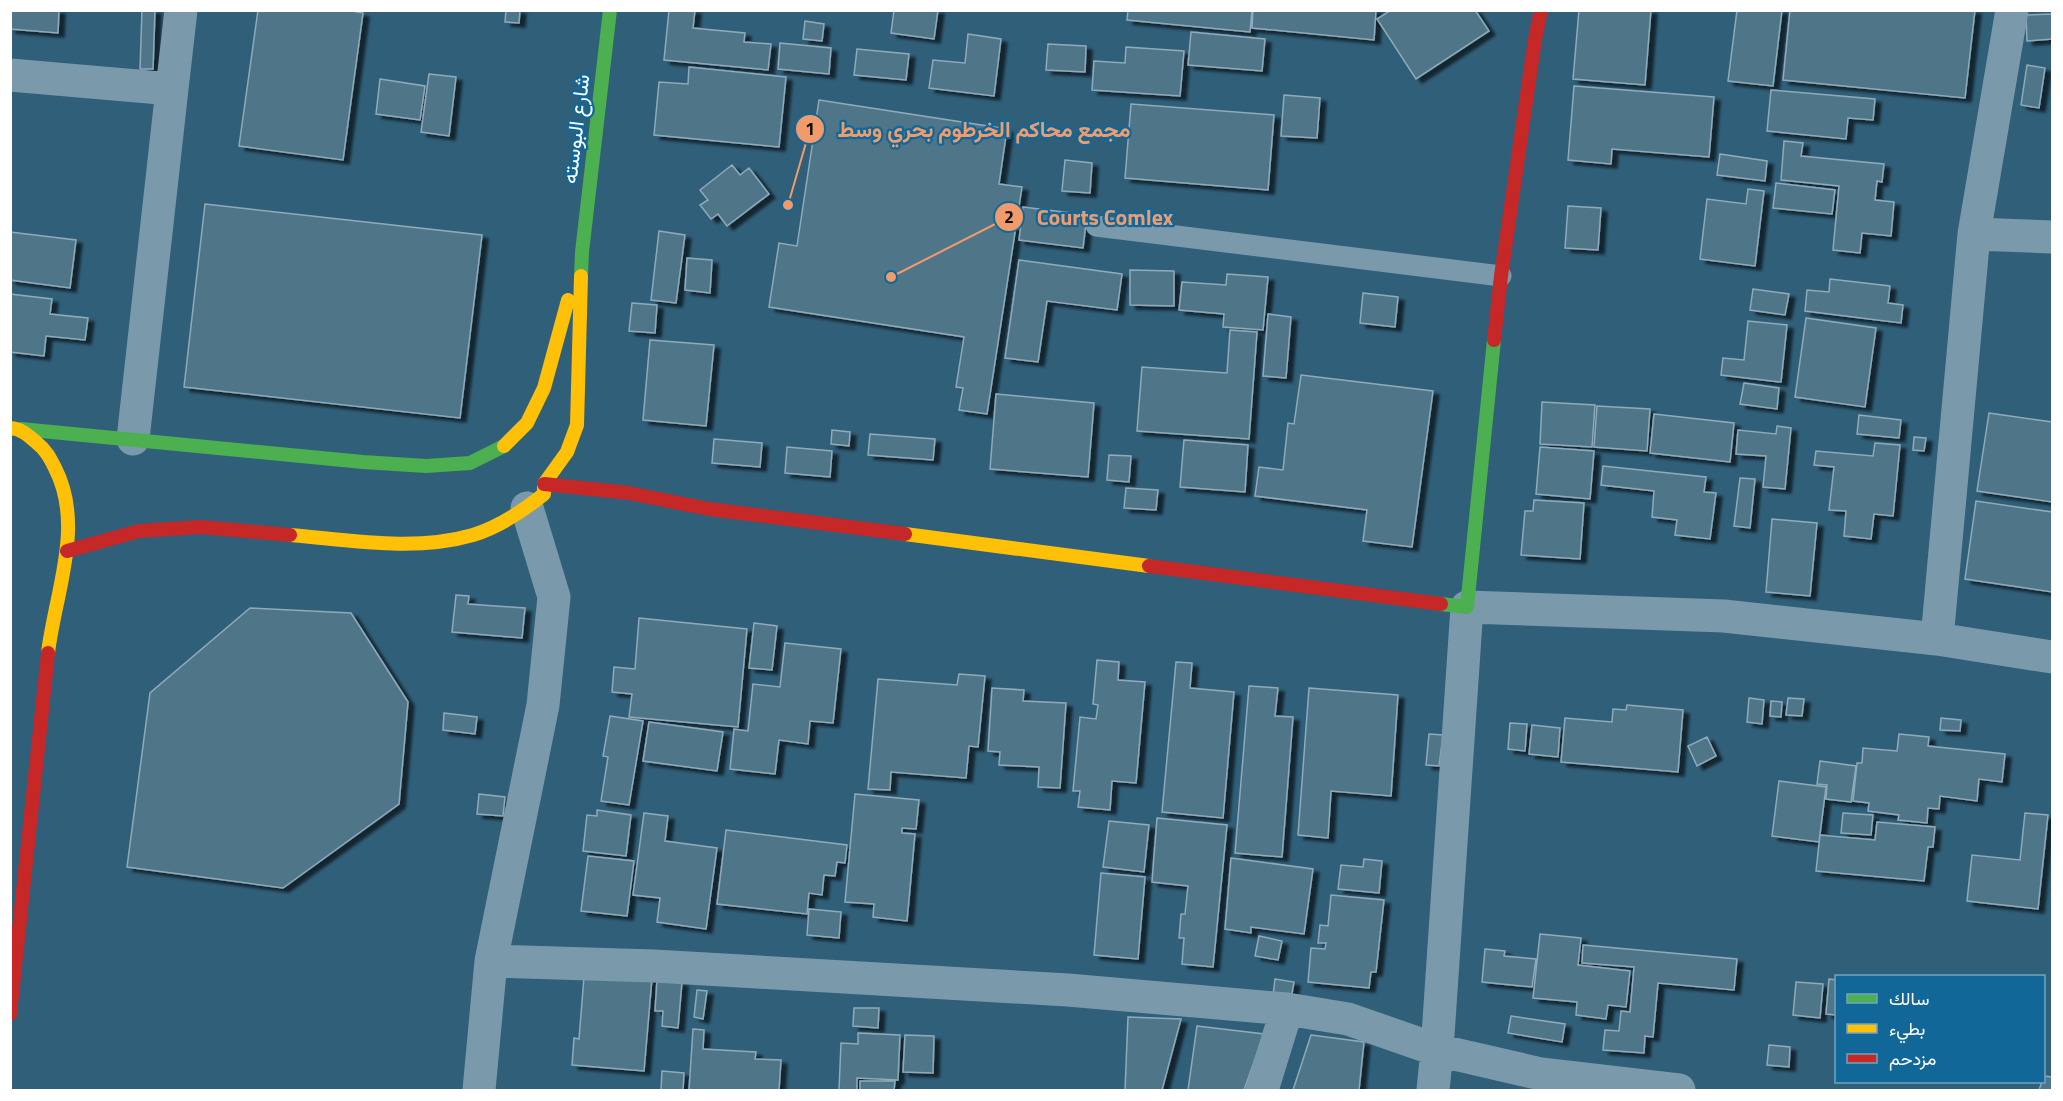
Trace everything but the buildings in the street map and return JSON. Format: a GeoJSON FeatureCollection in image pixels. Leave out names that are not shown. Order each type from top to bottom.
{"type":"FeatureCollection","features":[{"type":"Feature","properties":{"kind":"main road","name":"شارع البوسته"},"geometry":{"type":"LineString","coordinates":[[582,252],[610,10]]}},
{"type":"Feature","properties":{"kind":"main road"},"geometry":{"type":"LineString","coordinates":[[536,496],[629,493],[709,509],[1467,607],[1501,276],[1533,51],[1541,10]]}},
{"type":"Feature","properties":{"kind":"main road"},"geometry":{"type":"LineString","coordinates":[[16,429],[363,462],[426,466],[470,463],[501,449],[527,423],[544,388],[582,252]]}},
{"type":"Feature","properties":{"kind":"main road"},"geometry":{"type":"LineString","coordinates":[[67,551],[139,531],[201,527],[402,544],[441,541],[473,534],[502,523],[536,496],[567,452],[577,424],[582,252]]}},
{"type":"Feature","properties":{"kind":"main road"},"geometry":{"type":"LineString","coordinates":[[10,1014],[50,636],[67,551],[68,516],[62,481],[46,450],[16,429]]}},
{"type":"Feature","properties":{"kind":"street"},"geometry":{"type":"LineString","coordinates":[[133,439],[181,10]]}},
{"type":"Feature","properties":{"kind":"street"},"geometry":{"type":"LineString","coordinates":[[1937,639],[1974,234],[2012,10]]}},
{"type":"Feature","properties":{"kind":"street"},"geometry":{"type":"LineString","coordinates":[[10,75],[172,89]]}},
{"type":"Feature","properties":{"kind":"street"},"geometry":{"type":"LineString","coordinates":[[1974,234],[2052,237]]}},
{"type":"Feature","properties":{"kind":"street"},"geometry":{"type":"LineString","coordinates":[[479,1090],[491,962],[543,705],[554,597],[536,496]]}},
{"type":"Feature","properties":{"kind":"street"},"geometry":{"type":"LineString","coordinates":[[1433,1090],[1467,607],[1724,616],[1937,639],[2052,657]]}},
{"type":"Feature","properties":{"kind":"street"},"geometry":{"type":"LineString","coordinates":[[491,962],[654,966],[1056,989],[1287,1009],[1348,1019],[1437,1050],[1541,1074],[1679,1090]]}},
{"type":"Feature","properties":{"kind":"street"},"geometry":{"type":"LineString","coordinates":[[1262,1090],[1287,1009]]}},
{"type":"Feature","properties":{"kind":"lane"},"geometry":{"type":"LineString","coordinates":[[1096,226],[1501,276]]}},
{"type":"Feature","properties":{"kind":"traffic: fast"},"geometry":{"type":"LineString","coordinates":[[581,276],[610,10]]}},
{"type":"Feature","properties":{"kind":"traffic: fast"},"geometry":{"type":"LineString","coordinates":[[1441,604],[1467,607],[1494,340]]}},
{"type":"Feature","properties":{"kind":"traffic: fast"},"geometry":{"type":"LineString","coordinates":[[21,429],[426,466],[470,463],[504,446]]}},
{"type":"Feature","properties":{"kind":"traffic: slow"},"geometry":{"type":"LineString","coordinates":[[290,535],[405,544],[451,540],[492,528],[544,494],[544,484],[567,452],[577,425],[581,276]]}},
{"type":"Feature","properties":{"kind":"traffic: slow"},"geometry":{"type":"LineString","coordinates":[[504,446],[527,423],[544,388],[568,300]]}},
{"type":"Feature","properties":{"kind":"traffic: slow"},"geometry":{"type":"LineString","coordinates":[[10,428],[28,435],[48,454],[64,490],[68,513],[65,560],[48,653]]}},
{"type":"Feature","properties":{"kind":"traffic: slow"},"geometry":{"type":"LineString","coordinates":[[905,534],[1149,566]]}},
{"type":"Feature","properties":{"kind":"traffic: jam"},"geometry":{"type":"LineString","coordinates":[[1494,340],[1501,276],[1541,10]]}},
{"type":"Feature","properties":{"kind":"traffic: jam"},"geometry":{"type":"LineString","coordinates":[[544,484],[629,493],[709,509],[905,534]]}},
{"type":"Feature","properties":{"kind":"traffic: jam"},"geometry":{"type":"LineString","coordinates":[[67,551],[139,531],[201,527],[290,535]]}},
{"type":"Feature","properties":{"kind":"traffic: jam"},"geometry":{"type":"LineString","coordinates":[[1149,566],[1441,604]]}},
{"type":"Feature","properties":{"kind":"traffic: jam"},"geometry":{"type":"LineString","coordinates":[[10,1014],[48,653]]}},
{"type":"Feature","properties":{"kind":"place","name":"مجمع محاكم الخرطوم بحري وسط"},"geometry":{"type":"Point","coordinates":[788,205]}},
{"type":"Feature","properties":{"kind":"place","name":"Courts Comlex"},"geometry":{"type":"Point","coordinates":[891,277]}}]}
